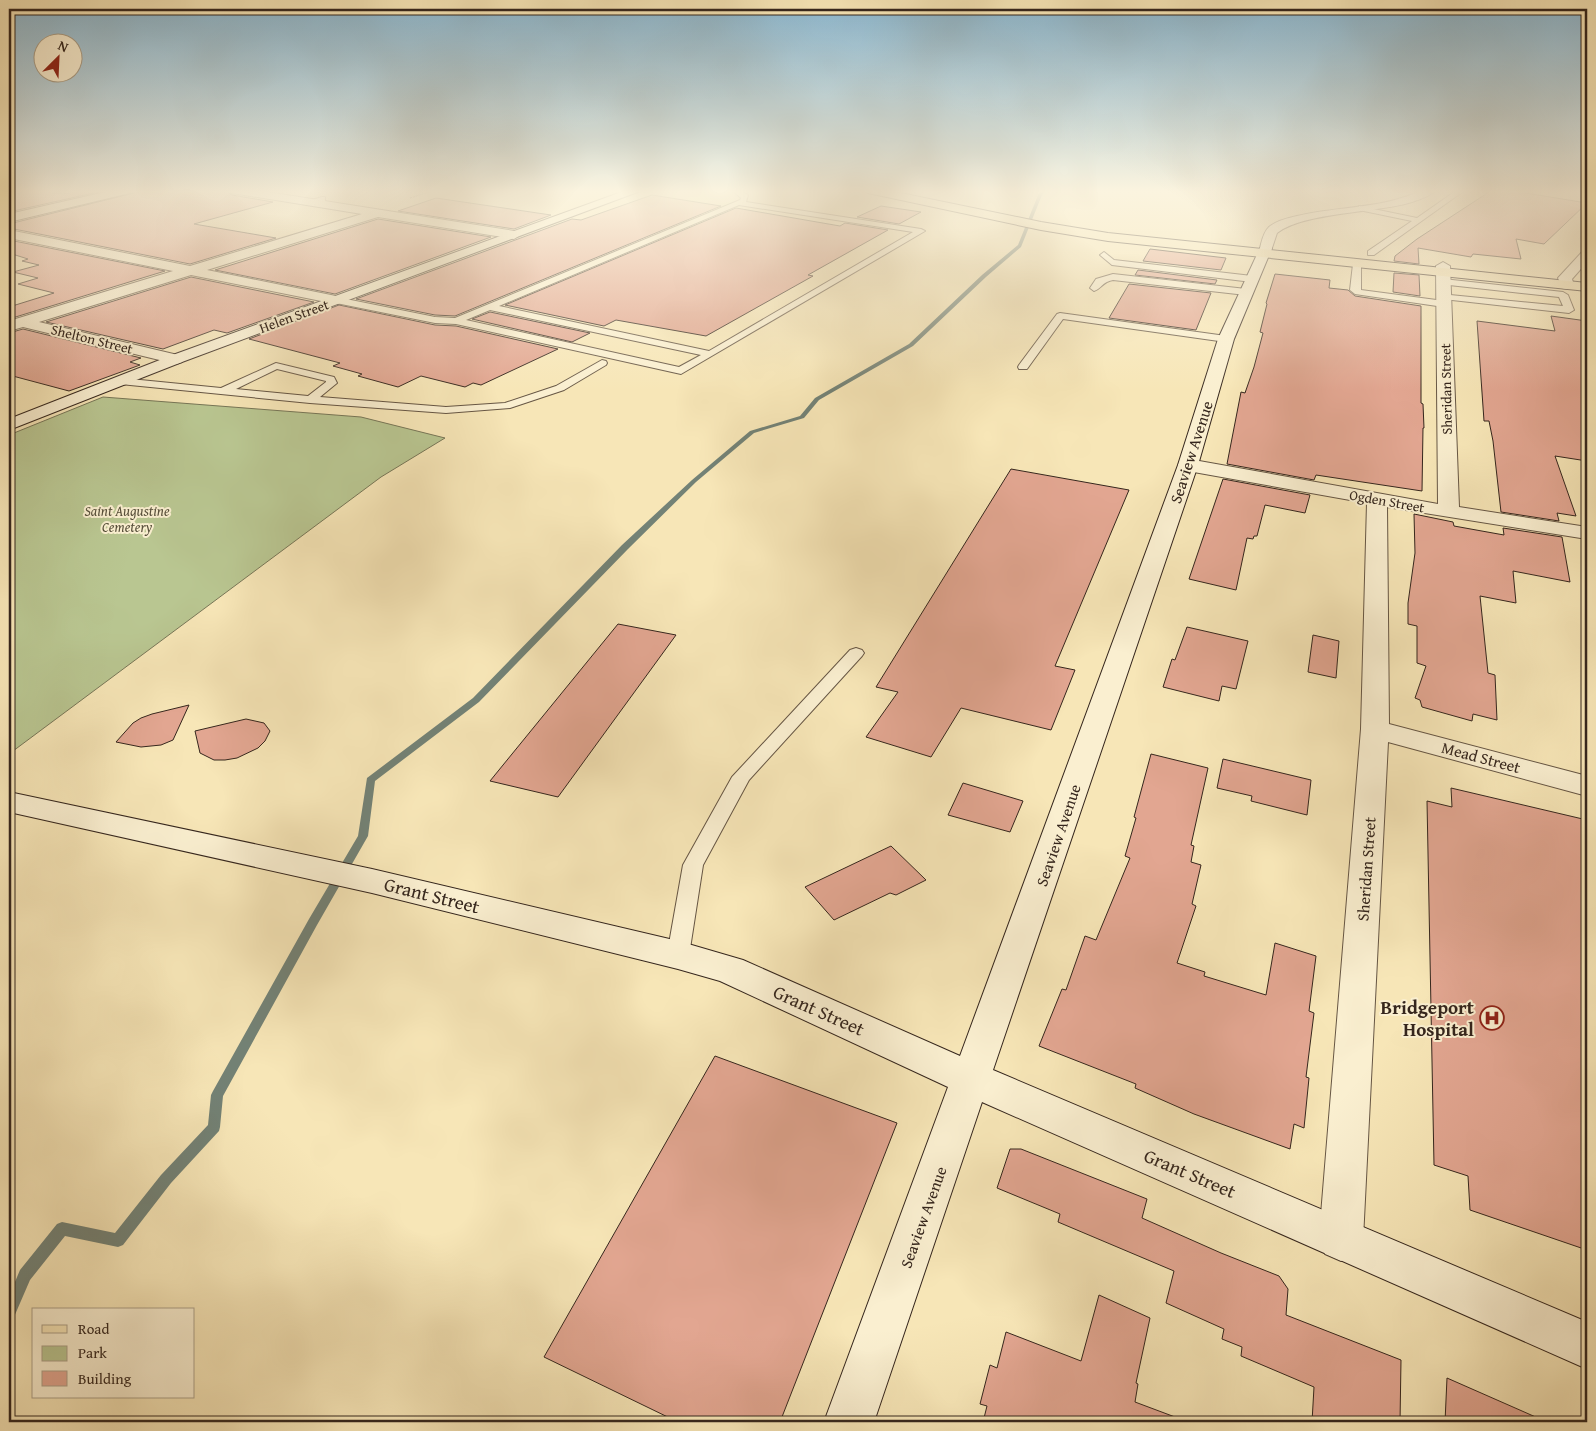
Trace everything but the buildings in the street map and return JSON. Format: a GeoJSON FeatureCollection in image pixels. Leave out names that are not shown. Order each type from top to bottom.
{"type":"FeatureCollection","features":[{"type":"Feature","properties":{"kind":"main road"},"geometry":{"type":"LineString","coordinates":[[1345,257],[1362,258],[1443,284],[1565,286],[1587,281]]}},
{"type":"Feature","properties":{"kind":"main road"},"geometry":{"type":"LineString","coordinates":[[1443,284],[1481,281],[1518,285],[1587,287]]}},
{"type":"Feature","properties":{"kind":"street"},"geometry":{"type":"LineString","coordinates":[[124,257],[336,300]]}},
{"type":"Feature","properties":{"kind":"street"},"geometry":{"type":"LineString","coordinates":[[13,322],[234,257]]}},
{"type":"Feature","properties":{"kind":"street","name":"Helen Street"},"geometry":{"type":"LineString","coordinates":[[9,425],[176,359],[454,257]]}},
{"type":"Feature","properties":{"kind":"street","name":"Seaview Avenue"},"geometry":{"type":"LineString","coordinates":[[849,1422],[1188,465],[1226,339],[1262,257]]}},
{"type":"Feature","properties":{"kind":"street"},"geometry":{"type":"LineString","coordinates":[[1565,286],[1586,257]]}},
{"type":"Feature","properties":{"kind":"street","name":"Sheridan Street"},"geometry":{"type":"LineString","coordinates":[[1443,284],[1449,512]]}},
{"type":"Feature","properties":{"kind":"street","name":"Shelton Street"},"geometry":{"type":"LineString","coordinates":[[13,322],[176,359]]}},
{"type":"Feature","properties":{"kind":"street","name":"Ogden Street"},"geometry":{"type":"LineString","coordinates":[[1188,465],[1449,512],[1587,533]]}},
{"type":"Feature","properties":{"kind":"street","name":"Sheridan Street"},"geometry":{"type":"LineString","coordinates":[[1341,1238],[1375,729],[1377,499]]}},
{"type":"Feature","properties":{"kind":"street","name":"Mead Street"},"geometry":{"type":"LineString","coordinates":[[1375,729],[1587,786]]}},
{"type":"Feature","properties":{"kind":"street","name":"Grant Street"},"geometry":{"type":"LineString","coordinates":[[9,802],[304,865],[678,955],[730,970],[972,1079],[1587,1346]]}},
{"type":"Feature","properties":{"kind":"lane"},"geometry":{"type":"LineString","coordinates":[[456,321],[609,257]]}},
{"type":"Feature","properties":{"kind":"lane"},"geometry":{"type":"LineString","coordinates":[[336,300],[435,320],[456,321],[681,371],[877,257]]}},
{"type":"Feature","properties":{"kind":"lane"},"geometry":{"type":"LineString","coordinates":[[1106,257],[1112,262],[1249,286]]}},
{"type":"Feature","properties":{"kind":"lane"},"geometry":{"type":"LineString","coordinates":[[1362,258],[1355,281],[1355,290],[1380,297],[1443,284],[1569,310],[1565,286]]}},
{"type":"Feature","properties":{"kind":"lane"},"geometry":{"type":"LineString","coordinates":[[1094,288],[1096,282],[1101,279],[1113,278],[1249,286]]}},
{"type":"Feature","properties":{"kind":"lane"},"geometry":{"type":"LineString","coordinates":[[488,307],[710,354]]}},
{"type":"Feature","properties":{"kind":"lane"},"geometry":{"type":"LineString","coordinates":[[1023,367],[1060,316],[1226,339]]}},
{"type":"Feature","properties":{"kind":"lane"},"geometry":{"type":"LineString","coordinates":[[120,381],[310,400],[446,410],[506,406],[560,388],[602,363]]}},
{"type":"Feature","properties":{"kind":"lane"},"geometry":{"type":"LineString","coordinates":[[222,391],[276,366],[330,379],[332,384],[310,400]]}},
{"type":"Feature","properties":{"kind":"lane"},"geometry":{"type":"LineString","coordinates":[[678,955],[693,865],[741,777],[856,653]]}},
{"type":"Feature","properties":{"kind":"green space","name":"Saint Augustine Cemetery"},"geometry":{"type":"Polygon","coordinates":[[[103,397],[361,417],[445,438],[381,477],[9,754],[9,435],[103,397]]]}},
{"type":"Feature","properties":{"kind":"waterway"},"geometry":{"type":"LineString","coordinates":[[9,1312],[25,1275],[62,1229],[118,1240],[166,1179],[214,1127],[217,1095],[363,836],[370,780],[476,700],[625,547],[694,481],[752,432],[802,417],[817,399],[911,345],[1007,257]]}},
{"type":"Feature","properties":{"kind":"place","name":"Bridgeport Hospital"},"geometry":{"type":"Point","coordinates":[1492,1018]}}]}
